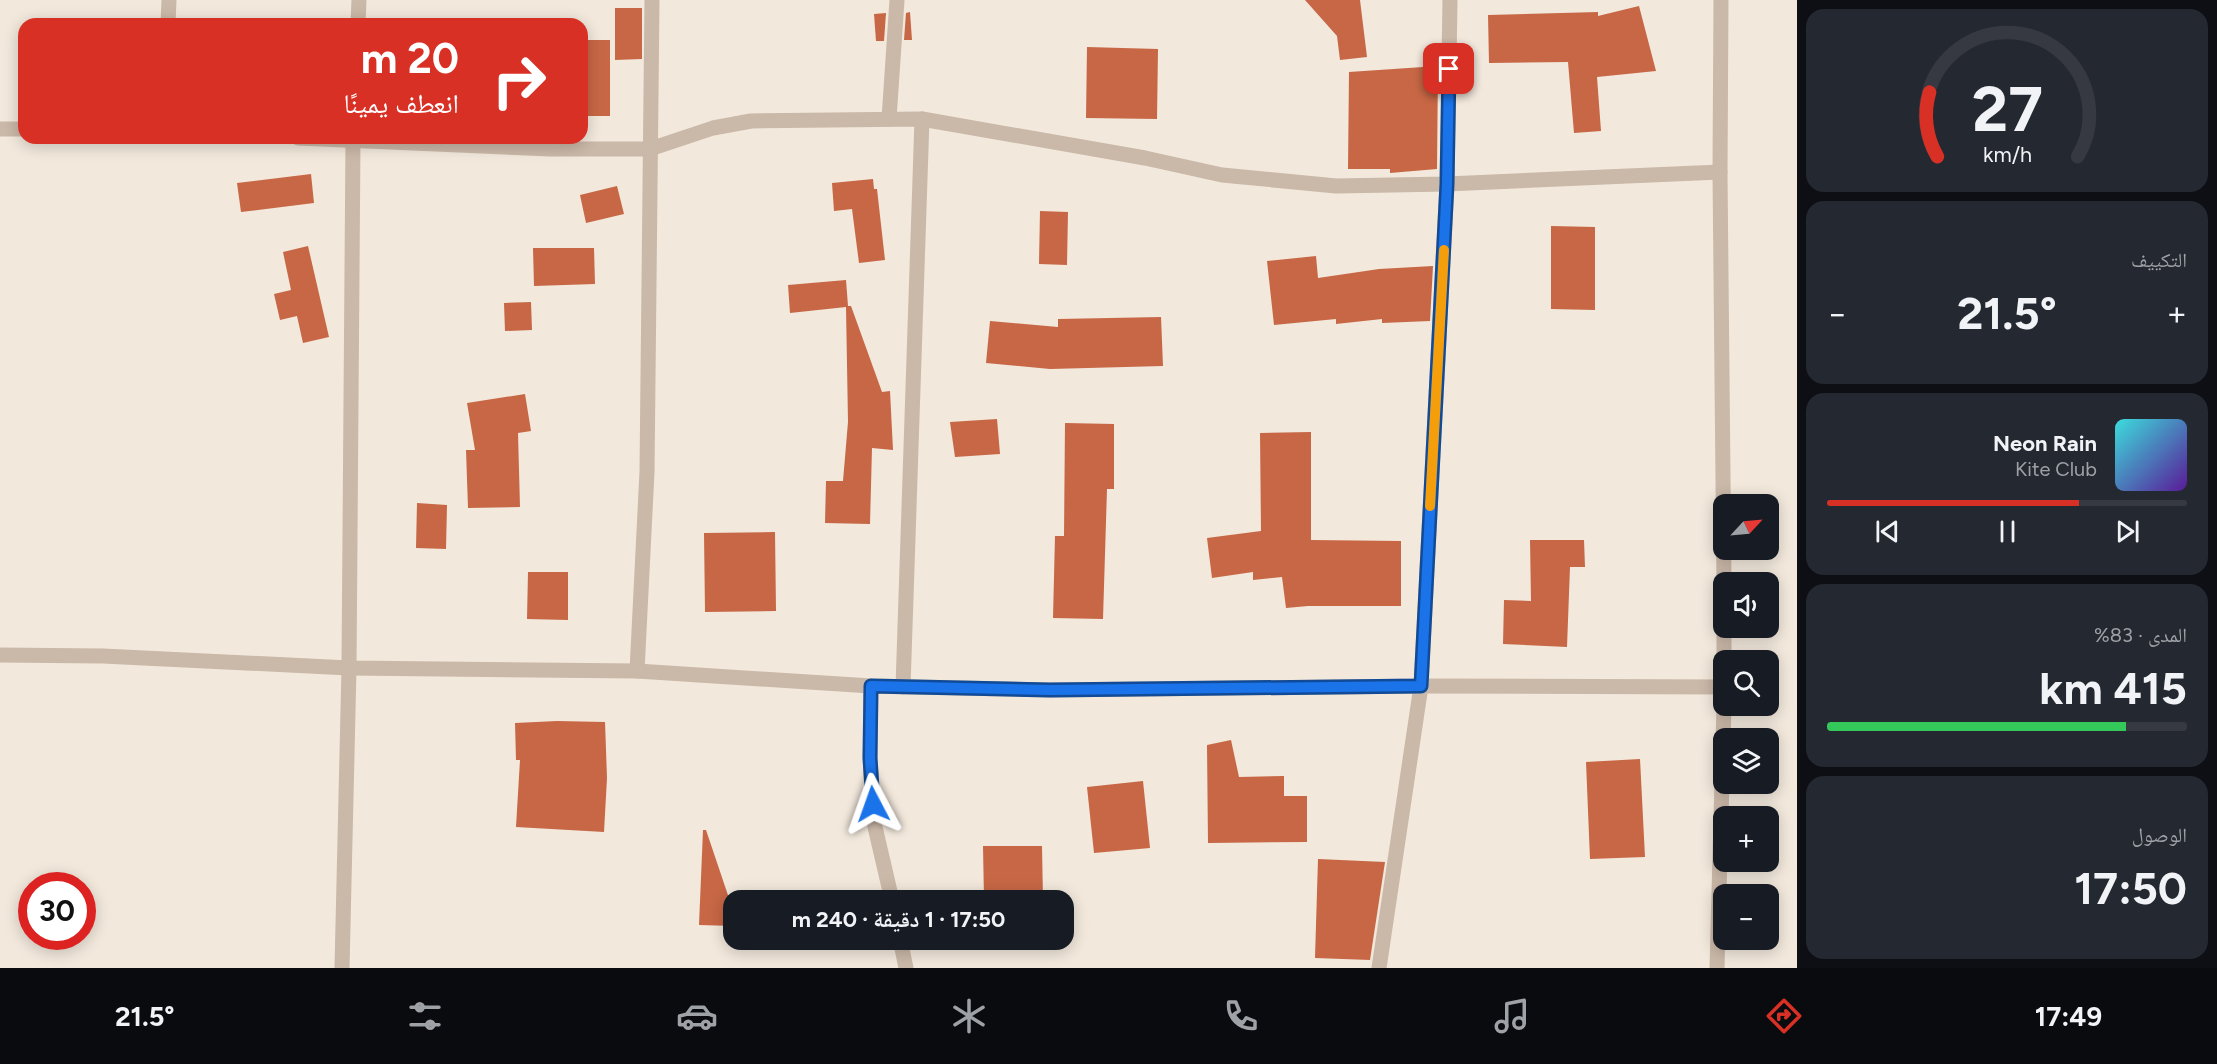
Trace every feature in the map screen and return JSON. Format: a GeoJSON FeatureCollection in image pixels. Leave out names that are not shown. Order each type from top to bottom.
{"type":"FeatureCollection","features":[{"type":"Feature","properties":{"kind":"street"},"geometry":{"type":"LineString","coordinates":[[168,18],[169,0]]}},
{"type":"Feature","properties":{"kind":"street"},"geometry":{"type":"LineString","coordinates":[[358,18],[359,0]]}},
{"type":"Feature","properties":{"kind":"street"},"geometry":{"type":"LineString","coordinates":[[637,671],[647,472],[652,0]]}},
{"type":"Feature","properties":{"kind":"street"},"geometry":{"type":"LineString","coordinates":[[890,119],[897,0]]}},
{"type":"Feature","properties":{"kind":"street"},"geometry":{"type":"LineString","coordinates":[[1378,968],[1421,686],[1447,184],[1450,0]]}},
{"type":"Feature","properties":{"kind":"street"},"geometry":{"type":"LineString","coordinates":[[1721,0],[1720,172],[1724,572]]}},
{"type":"Feature","properties":{"kind":"street"},"geometry":{"type":"LineString","coordinates":[[441,144],[551,149],[650,149],[712,129],[751,121],[922,119],[1145,158],[1222,175],[1336,186],[1447,184],[1720,172]]}},
{"type":"Feature","properties":{"kind":"street"},"geometry":{"type":"LineString","coordinates":[[903,687],[922,119]]}},
{"type":"Feature","properties":{"kind":"street"},"geometry":{"type":"LineString","coordinates":[[0,129],[18,129]]}},
{"type":"Feature","properties":{"kind":"street"},"geometry":{"type":"LineString","coordinates":[[342,968],[349,668],[353,144]]}},
{"type":"Feature","properties":{"kind":"street"},"geometry":{"type":"LineString","coordinates":[[0,655],[103,656],[349,668],[637,671],[871,686],[1062,690],[1421,686],[1713,687]]}},
{"type":"Feature","properties":{"kind":"street"},"geometry":{"type":"LineString","coordinates":[[871,686],[870,758],[875,827],[890,890]]}},
{"type":"Feature","properties":{"kind":"street"},"geometry":{"type":"LineString","coordinates":[[1717,968],[1724,716]]}},
{"type":"Feature","properties":{"kind":"street"},"geometry":{"type":"LineString","coordinates":[[902,950],[906,968]]}},
{"type":"Feature","properties":{"kind":"building"},"geometry":{"type":"Polygon","coordinates":[[[1305,0],[1360,0],[1367,57],[1340,60],[1337,36],[1305,0]]]}},
{"type":"Feature","properties":{"kind":"building"},"geometry":{"type":"Polygon","coordinates":[[[1639,6],[1656,71],[1597,77],[1601,131],[1574,133],[1568,62],[1489,63],[1488,15],[1598,12],[1598,16],[1639,6]]]}},
{"type":"Feature","properties":{"kind":"building"},"geometry":{"type":"Polygon","coordinates":[[[615,8],[642,8],[642,59],[615,60],[615,8]]]}},
{"type":"Feature","properties":{"kind":"building"},"geometry":{"type":"Polygon","coordinates":[[[910,12],[912,40],[904,40],[906,13],[910,12]]]}},
{"type":"Feature","properties":{"kind":"building"},"geometry":{"type":"Polygon","coordinates":[[[886,13],[884,41],[876,41],[874,14],[886,13]]]}},
{"type":"Feature","properties":{"kind":"building"},"geometry":{"type":"Polygon","coordinates":[[[588,40],[610,40],[610,116],[588,116],[588,40]]]}},
{"type":"Feature","properties":{"kind":"building"},"geometry":{"type":"Polygon","coordinates":[[[1087,47],[1158,49],[1157,119],[1086,118],[1087,47]]]}},
{"type":"Feature","properties":{"kind":"building"},"geometry":{"type":"Polygon","coordinates":[[[1438,66],[1437,169],[1390,173],[1390,169],[1348,169],[1349,72],[1438,66]]]}},
{"type":"Feature","properties":{"kind":"building"},"geometry":{"type":"Polygon","coordinates":[[[311,174],[314,203],[241,212],[237,183],[311,174]]]}},
{"type":"Feature","properties":{"kind":"building"},"geometry":{"type":"Polygon","coordinates":[[[873,179],[874,189],[877,189],[885,260],[859,263],[852,209],[834,211],[832,183],[873,179]]]}},
{"type":"Feature","properties":{"kind":"building"},"geometry":{"type":"Polygon","coordinates":[[[617,186],[624,214],[586,223],[580,195],[617,186]]]}},
{"type":"Feature","properties":{"kind":"building"},"geometry":{"type":"Polygon","coordinates":[[[1040,211],[1068,212],[1067,265],[1039,264],[1040,211]]]}},
{"type":"Feature","properties":{"kind":"building"},"geometry":{"type":"Polygon","coordinates":[[[1551,226],[1595,227],[1595,310],[1551,309],[1551,226]]]}},
{"type":"Feature","properties":{"kind":"building"},"geometry":{"type":"Polygon","coordinates":[[[308,246],[329,337],[303,343],[297,316],[280,320],[274,294],[291,290],[283,252],[308,246]]]}},
{"type":"Feature","properties":{"kind":"building"},"geometry":{"type":"Polygon","coordinates":[[[533,248],[594,248],[595,284],[534,286],[533,248]]]}},
{"type":"Feature","properties":{"kind":"building"},"geometry":{"type":"Polygon","coordinates":[[[1316,256],[1318,278],[1379,269],[1433,266],[1430,321],[1382,323],[1382,319],[1336,324],[1336,319],[1274,325],[1267,261],[1316,256]]]}},
{"type":"Feature","properties":{"kind":"building"},"geometry":{"type":"Polygon","coordinates":[[[846,280],[848,306],[851,306],[882,392],[890,391],[893,450],[872,448],[870,524],[825,523],[826,481],[843,481],[848,422],[846,307],[790,313],[788,285],[846,280]]]}},
{"type":"Feature","properties":{"kind":"building"},"geometry":{"type":"Polygon","coordinates":[[[531,302],[532,330],[505,331],[504,303],[531,302]]]}},
{"type":"Feature","properties":{"kind":"building"},"geometry":{"type":"Polygon","coordinates":[[[1161,317],[1163,366],[1050,369],[986,363],[990,321],[1058,327],[1058,319],[1161,317]]]}},
{"type":"Feature","properties":{"kind":"building"},"geometry":{"type":"Polygon","coordinates":[[[525,394],[531,431],[518,433],[520,507],[468,508],[466,450],[475,450],[467,403],[525,394]]]}},
{"type":"Feature","properties":{"kind":"building"},"geometry":{"type":"Polygon","coordinates":[[[997,419],[1000,454],[955,457],[950,422],[997,419]]]}},
{"type":"Feature","properties":{"kind":"building"},"geometry":{"type":"Polygon","coordinates":[[[1065,423],[1114,424],[1114,489],[1107,489],[1103,619],[1053,618],[1055,536],[1064,536],[1065,423]]]}},
{"type":"Feature","properties":{"kind":"building"},"geometry":{"type":"Polygon","coordinates":[[[1311,432],[1311,540],[1401,541],[1401,606],[1286,608],[1282,577],[1253,580],[1253,572],[1212,578],[1207,538],[1261,531],[1260,433],[1311,432]]]}},
{"type":"Feature","properties":{"kind":"building"},"geometry":{"type":"Polygon","coordinates":[[[417,503],[447,505],[446,549],[416,548],[417,503]]]}},
{"type":"Feature","properties":{"kind":"building"},"geometry":{"type":"Polygon","coordinates":[[[775,532],[776,611],[705,612],[704,533],[775,532]]]}},
{"type":"Feature","properties":{"kind":"building"},"geometry":{"type":"Polygon","coordinates":[[[1530,540],[1584,540],[1585,567],[1570,567],[1567,647],[1503,644],[1504,600],[1531,601],[1530,540]]]}},
{"type":"Feature","properties":{"kind":"building"},"geometry":{"type":"Polygon","coordinates":[[[528,572],[568,572],[568,620],[527,619],[528,572]]]}},
{"type":"Feature","properties":{"kind":"building"},"geometry":{"type":"Polygon","coordinates":[[[605,722],[607,778],[604,832],[516,827],[520,760],[516,760],[515,723],[605,722]]]}},
{"type":"Feature","properties":{"kind":"building"},"geometry":{"type":"Polygon","coordinates":[[[1231,740],[1239,777],[1284,776],[1284,796],[1307,796],[1307,842],[1208,843],[1207,745],[1231,740]]]}},
{"type":"Feature","properties":{"kind":"building"},"geometry":{"type":"Polygon","coordinates":[[[1640,759],[1645,857],[1590,859],[1586,762],[1640,759]]]}},
{"type":"Feature","properties":{"kind":"building"},"geometry":{"type":"Polygon","coordinates":[[[1143,781],[1150,848],[1094,853],[1087,787],[1143,781]]]}},
{"type":"Feature","properties":{"kind":"building"},"geometry":{"type":"Polygon","coordinates":[[[703,830],[706,830],[726,890],[723,890],[723,926],[699,925],[703,830]]]}},
{"type":"Feature","properties":{"kind":"building"},"geometry":{"type":"Polygon","coordinates":[[[983,846],[1042,846],[1043,890],[984,890],[983,846]]]}},
{"type":"Feature","properties":{"kind":"building"},"geometry":{"type":"Polygon","coordinates":[[[1318,859],[1385,862],[1370,960],[1315,958],[1318,859]]]}},
{"type":"Feature","properties":{"kind":"slow traffic"},"geometry":{"type":"LineString","coordinates":[[1430,506],[1444,250]]}},
{"type":"Feature","properties":{"kind":"route"},"geometry":{"type":"LineString","coordinates":[[873,804],[870,758],[871,686],[1050,690],[1421,686],[1447,184],[1449,69]]}}]}
